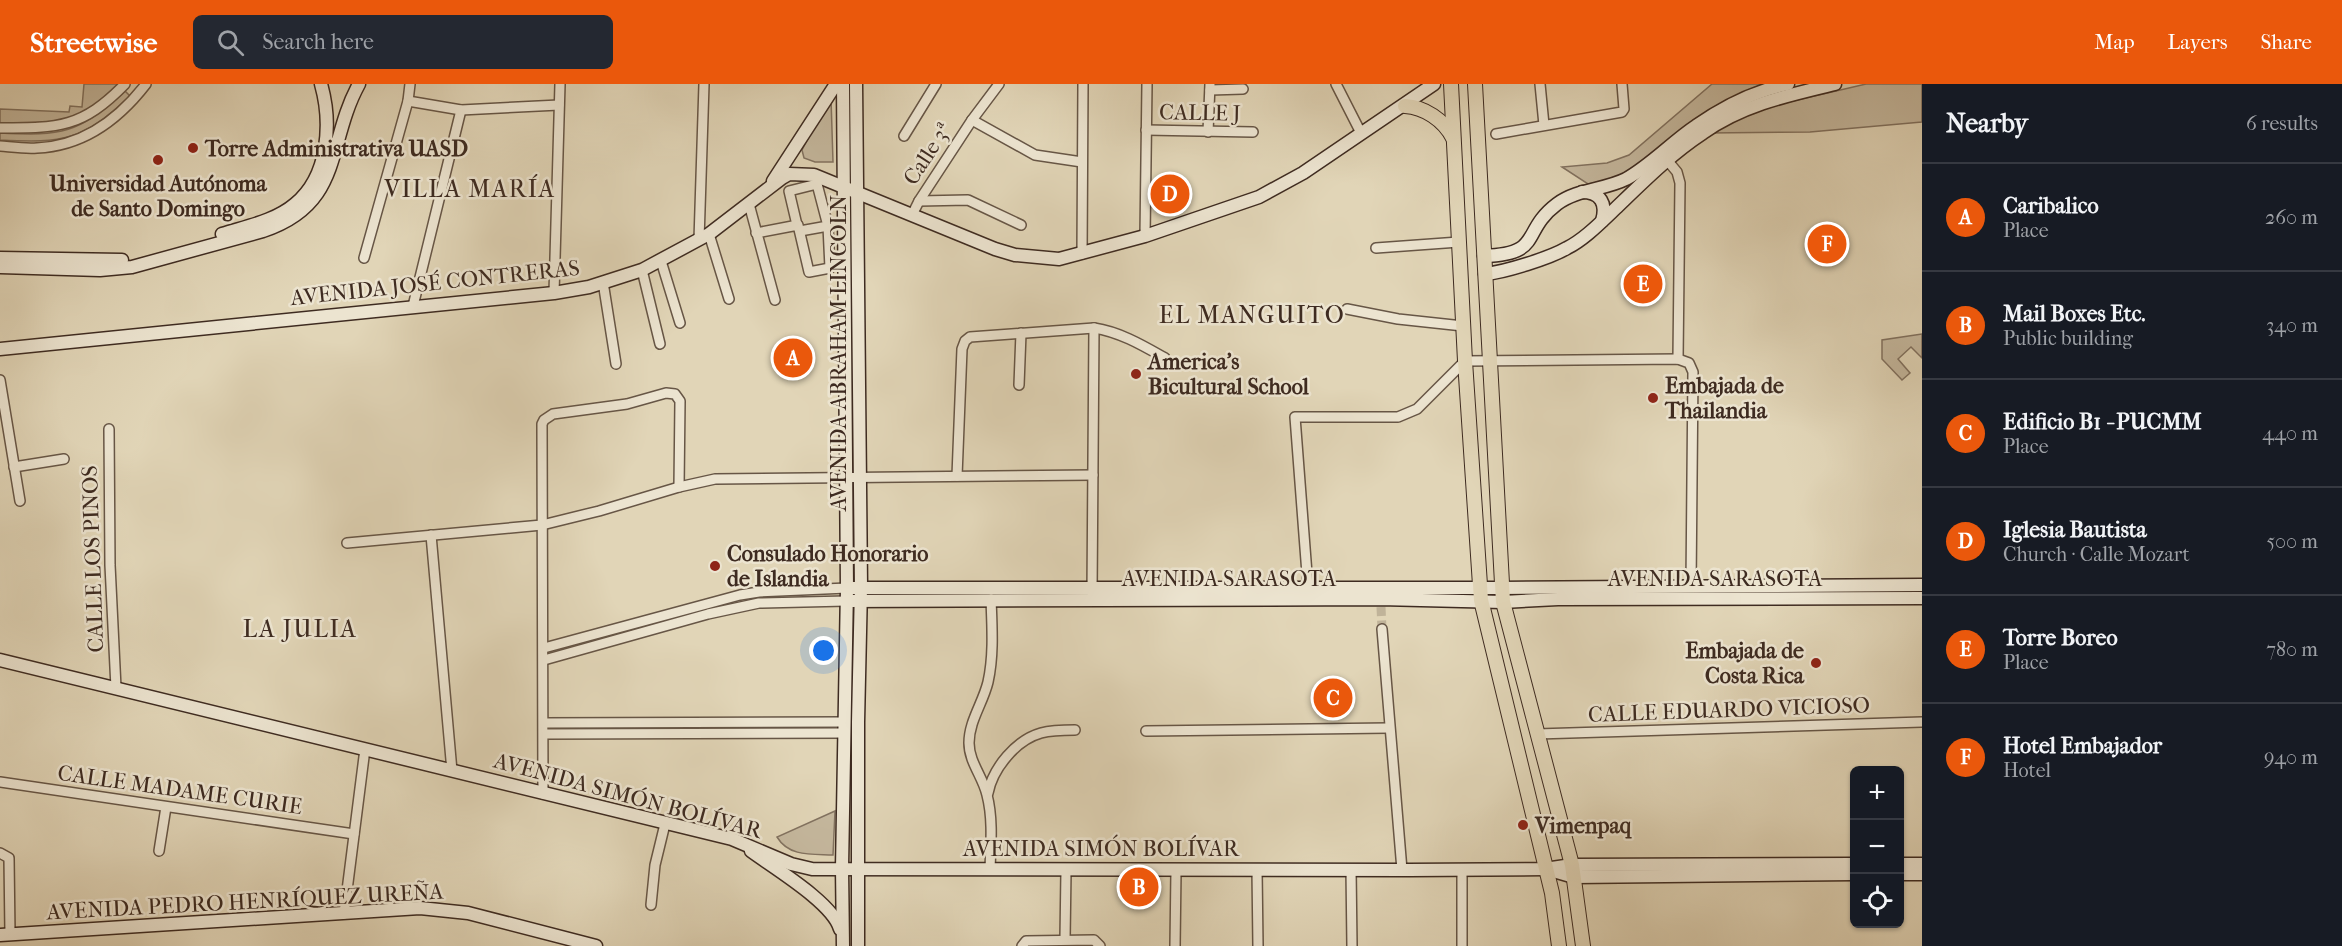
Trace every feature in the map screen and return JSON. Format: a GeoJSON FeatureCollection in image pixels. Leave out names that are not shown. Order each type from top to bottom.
{"type":"FeatureCollection","features":[{"type":"Feature","properties":{"kind":"main road"},"geometry":{"type":"LineString","coordinates":[[0,258],[113,261],[139,258],[265,221],[279,214],[303,196],[320,165],[327,128],[325,98],[321,84]]}},
{"type":"Feature","properties":{"kind":"main road"},"geometry":{"type":"LineString","coordinates":[[0,267],[100,270],[132,267],[253,234],[283,223],[308,205],[327,177],[346,115],[359,84]]}},
{"type":"Feature","properties":{"kind":"main road"},"geometry":{"type":"LineString","coordinates":[[770,186],[836,84]]}},
{"type":"Feature","properties":{"kind":"main road","name":"AVENIDA ABRAHAM LINCOLN"},"geometry":{"type":"LineString","coordinates":[[843,84],[846,601],[858,946]]}},
{"type":"Feature","properties":{"kind":"main road","name":"AVENIDA ABRAHAM LINCOLN"},"geometry":{"type":"LineString","coordinates":[[843,943],[842,868],[860,593],[856,84]]}},
{"type":"Feature","properties":{"kind":"main road","name":"AVENIDA JOSÉ CONTRERAS"},"geometry":{"type":"LineString","coordinates":[[0,349],[554,293],[589,287],[642,270],[704,237],[789,174],[814,176],[1015,255],[1059,259],[1145,236],[1259,197],[1303,173],[1360,133],[1405,106],[1434,84]]}},
{"type":"Feature","properties":{"kind":"main road"},"geometry":{"type":"LineString","coordinates":[[1451,84],[1480,594],[1552,893],[1559,946]]}},
{"type":"Feature","properties":{"kind":"main road"},"geometry":{"type":"LineString","coordinates":[[1475,84],[1503,595],[1573,871],[1583,946]]}},
{"type":"Feature","properties":{"kind":"main road"},"geometry":{"type":"LineString","coordinates":[[1484,256],[1506,255],[1519,251],[1528,242],[1542,218],[1558,203],[1580,192],[1622,181],[1635,174],[1696,126],[1722,110],[1746,97],[1788,84]]}},
{"type":"Feature","properties":{"kind":"main road"},"geometry":{"type":"LineString","coordinates":[[1485,274],[1501,272],[1568,248],[1602,221],[1667,160],[1704,132],[1749,108],[1835,84]]}},
{"type":"Feature","properties":{"kind":"main road"},"geometry":{"type":"LineString","coordinates":[[1405,106],[1414,106],[1434,117],[1449,130],[1454,139]]}},
{"type":"Feature","properties":{"kind":"main road"},"geometry":{"type":"LineString","coordinates":[[1580,192],[1592,193],[1601,198],[1605,206],[1602,221]]}},
{"type":"Feature","properties":{"kind":"main road"},"geometry":{"type":"LineString","coordinates":[[1542,218],[1537,238],[1542,248],[1549,251],[1568,248]]}},
{"type":"Feature","properties":{"kind":"main road","name":"AVENIDA SARASOTA"},"geometry":{"type":"LineString","coordinates":[[1503,595],[1691,586],[1922,585]]}},
{"type":"Feature","properties":{"kind":"main road","name":"AVENIDA SARASOTA"},"geometry":{"type":"LineString","coordinates":[[846,601],[860,593],[1159,593],[1308,587],[1558,599],[1922,598]]}},
{"type":"Feature","properties":{"kind":"main road","name":"AVENIDA SARASOTA"},"geometry":{"type":"LineString","coordinates":[[847,588],[860,593],[992,599],[1092,593]]}},
{"type":"Feature","properties":{"kind":"main road","name":"AVENIDA SARASOTA"},"geometry":{"type":"LineString","coordinates":[[1159,593],[1380,603],[1480,594]]}},
{"type":"Feature","properties":{"kind":"main road","name":"AVENIDA SIMÓN BOLÍVAR"},"geometry":{"type":"LineString","coordinates":[[0,660],[732,839],[800,867],[990,868],[1066,871],[1351,869],[1573,871]]}},
{"type":"Feature","properties":{"kind":"main road"},"geometry":{"type":"LineString","coordinates":[[732,839],[831,912],[837,919],[843,943]]}},
{"type":"Feature","properties":{"kind":"main road"},"geometry":{"type":"LineString","coordinates":[[1573,871],[1850,864]]}},
{"type":"Feature","properties":{"kind":"main road"},"geometry":{"type":"LineString","coordinates":[[1904,864],[1922,864]]}},
{"type":"Feature","properties":{"kind":"main road"},"geometry":{"type":"LineString","coordinates":[[1573,871],[1850,874]]}},
{"type":"Feature","properties":{"kind":"main road"},"geometry":{"type":"LineString","coordinates":[[1904,874],[1922,874]]}},
{"type":"Feature","properties":{"kind":"main road","name":"AVENIDA PEDRO HENRÍQUEZ UREÑA"},"geometry":{"type":"LineString","coordinates":[[5,935],[420,908],[468,913],[596,946]]}},
{"type":"Feature","properties":{"kind":"street"},"geometry":{"type":"LineString","coordinates":[[0,128],[40,128],[69,124],[86,117],[107,102],[125,84]]}},
{"type":"Feature","properties":{"kind":"street"},"geometry":{"type":"LineString","coordinates":[[0,147],[58,146],[87,136],[96,132],[122,110],[146,84]]}},
{"type":"Feature","properties":{"kind":"street"},"geometry":{"type":"LineString","coordinates":[[364,258],[408,101],[410,84]]}},
{"type":"Feature","properties":{"kind":"street"},"geometry":{"type":"LineString","coordinates":[[554,293],[560,84]]}},
{"type":"Feature","properties":{"kind":"street"},"geometry":{"type":"LineString","coordinates":[[704,84],[704,237],[729,299]]}},
{"type":"Feature","properties":{"kind":"street"},"geometry":{"type":"LineString","coordinates":[[903,136],[936,84]]}},
{"type":"Feature","properties":{"kind":"street","name":"Calle 3ª"},"geometry":{"type":"LineString","coordinates":[[912,215],[972,120],[999,84]]}},
{"type":"Feature","properties":{"kind":"street"},"geometry":{"type":"LineString","coordinates":[[1082,254],[1083,84]]}},
{"type":"Feature","properties":{"kind":"street"},"geometry":{"type":"LineString","coordinates":[[1145,236],[1147,84]]}},
{"type":"Feature","properties":{"kind":"street"},"geometry":{"type":"LineString","coordinates":[[1336,84],[1360,133]]}},
{"type":"Feature","properties":{"kind":"street"},"geometry":{"type":"LineString","coordinates":[[1540,84],[1544,125]]}},
{"type":"Feature","properties":{"kind":"street"},"geometry":{"type":"LineString","coordinates":[[1496,134],[1623,111],[1622,84]]}},
{"type":"Feature","properties":{"kind":"street"},"geometry":{"type":"LineString","coordinates":[[1208,132],[1210,87],[1243,89]]}},
{"type":"Feature","properties":{"kind":"street"},"geometry":{"type":"LineString","coordinates":[[408,101],[461,110],[559,105]]}},
{"type":"Feature","properties":{"kind":"street"},"geometry":{"type":"LineString","coordinates":[[413,306],[461,110]]}},
{"type":"Feature","properties":{"kind":"street"},"geometry":{"type":"LineString","coordinates":[[972,120],[1035,155],[1082,162]]}},
{"type":"Feature","properties":{"kind":"street","name":"CALLE J"},"geometry":{"type":"LineString","coordinates":[[1146,130],[1253,132]]}},
{"type":"Feature","properties":{"kind":"street"},"geometry":{"type":"LineString","coordinates":[[1667,160],[1677,172],[1680,183],[1678,359]]}},
{"type":"Feature","properties":{"kind":"street"},"geometry":{"type":"LineString","coordinates":[[817,184],[828,226],[830,268],[809,272],[799,228],[789,191],[817,184]]}},
{"type":"Feature","properties":{"kind":"street"},"geometry":{"type":"LineString","coordinates":[[919,201],[968,200],[1021,225]]}},
{"type":"Feature","properties":{"kind":"street"},"geometry":{"type":"LineString","coordinates":[[749,204],[775,300]]}},
{"type":"Feature","properties":{"kind":"street"},"geometry":{"type":"LineString","coordinates":[[756,233],[828,226]]}},
{"type":"Feature","properties":{"kind":"street"},"geometry":{"type":"LineString","coordinates":[[1376,248],[1459,242]]}},
{"type":"Feature","properties":{"kind":"street"},"geometry":{"type":"LineString","coordinates":[[661,261],[680,323]]}},
{"type":"Feature","properties":{"kind":"street"},"geometry":{"type":"LineString","coordinates":[[642,270],[660,344]]}},
{"type":"Feature","properties":{"kind":"street"},"geometry":{"type":"LineString","coordinates":[[603,282],[616,364]]}},
{"type":"Feature","properties":{"kind":"street"},"geometry":{"type":"LineString","coordinates":[[1347,309],[1398,319],[1463,326]]}},
{"type":"Feature","properties":{"kind":"street"},"geometry":{"type":"LineString","coordinates":[[957,476],[962,349],[965,341],[974,336],[1094,328],[1127,337],[1165,358]]}},
{"type":"Feature","properties":{"kind":"street"},"geometry":{"type":"LineString","coordinates":[[1092,593],[1094,328]]}},
{"type":"Feature","properties":{"kind":"street"},"geometry":{"type":"LineString","coordinates":[[1019,385],[1021,333]]}},
{"type":"Feature","properties":{"kind":"street"},"geometry":{"type":"LineString","coordinates":[[1308,587],[1295,417],[1398,417],[1407,414],[1429,398],[1465,361],[1678,359],[1689,363],[1694,372],[1691,586]]}},
{"type":"Feature","properties":{"kind":"street"},"geometry":{"type":"LineString","coordinates":[[0,380],[20,501]]}},
{"type":"Feature","properties":{"kind":"street"},"geometry":{"type":"LineString","coordinates":[[543,794],[541,429],[544,420],[553,414],[636,403],[666,393],[675,394],[680,401],[679,487]]}},
{"type":"Feature","properties":{"kind":"street","name":"CALLE LOS PINOS"},"geometry":{"type":"LineString","coordinates":[[109,429],[110,565],[116,688]]}},
{"type":"Feature","properties":{"kind":"street"},"geometry":{"type":"LineString","coordinates":[[14,466],[64,459]]}},
{"type":"Feature","properties":{"kind":"street"},"geometry":{"type":"LineString","coordinates":[[347,543],[542,525],[715,479],[1093,475]]}},
{"type":"Feature","properties":{"kind":"street"},"geometry":{"type":"LineString","coordinates":[[431,535],[452,771]]}},
{"type":"Feature","properties":{"kind":"street","name":"AVENIDA SARASOTA"},"geometry":{"type":"LineString","coordinates":[[544,648],[705,604],[759,592],[847,588]]}},
{"type":"Feature","properties":{"kind":"street"},"geometry":{"type":"LineString","coordinates":[[990,868],[990,812],[987,795],[972,761],[969,744],[971,727],[988,682],[992,599]]}},
{"type":"Feature","properties":{"kind":"street","name":"AVENIDA SARASOTA"},"geometry":{"type":"LineString","coordinates":[[544,660],[708,614],[759,603],[846,601]]}},
{"type":"Feature","properties":{"kind":"street"},"geometry":{"type":"LineString","coordinates":[[705,604],[708,614]]}},
{"type":"Feature","properties":{"kind":"street"},"geometry":{"type":"LineString","coordinates":[[612,629],[616,640]]}},
{"type":"Feature","properties":{"kind":"street"},"geometry":{"type":"LineString","coordinates":[[1382,629],[1402,870]]}},
{"type":"Feature","properties":{"kind":"street"},"geometry":{"type":"LineString","coordinates":[[544,723],[725,722],[852,727]]}},
{"type":"Feature","properties":{"kind":"street"},"geometry":{"type":"LineString","coordinates":[[725,722],[726,732]]}},
{"type":"Feature","properties":{"kind":"street","name":"CALLE EDUARDO VICIOSO"},"geometry":{"type":"LineString","coordinates":[[1537,734],[1922,722]]}},
{"type":"Feature","properties":{"kind":"street"},"geometry":{"type":"LineString","coordinates":[[544,734],[726,732],[852,727]]}},
{"type":"Feature","properties":{"kind":"street"},"geometry":{"type":"LineString","coordinates":[[1146,731],[1389,728]]}},
{"type":"Feature","properties":{"kind":"street"},"geometry":{"type":"LineString","coordinates":[[987,795],[993,777],[1018,746],[1042,732],[1074,730]]}},
{"type":"Feature","properties":{"kind":"street"},"geometry":{"type":"LineString","coordinates":[[344,914],[365,749]]}},
{"type":"Feature","properties":{"kind":"street","name":"CALLE MADAME CURIE"},"geometry":{"type":"LineString","coordinates":[[0,782],[354,834]]}},
{"type":"Feature","properties":{"kind":"street"},"geometry":{"type":"LineString","coordinates":[[159,851],[166,807]]}},
{"type":"Feature","properties":{"kind":"street"},"geometry":{"type":"LineString","coordinates":[[651,905],[655,865],[665,824]]}},
{"type":"Feature","properties":{"kind":"street"},"geometry":{"type":"LineString","coordinates":[[0,853],[9,858],[5,935]]}},
{"type":"Feature","properties":{"kind":"street"},"geometry":{"type":"LineString","coordinates":[[1351,869],[1352,946]]}},
{"type":"Feature","properties":{"kind":"street"},"geometry":{"type":"LineString","coordinates":[[1462,869],[1462,946]]}},
{"type":"Feature","properties":{"kind":"street"},"geometry":{"type":"LineString","coordinates":[[1257,870],[1258,946]]}},
{"type":"Feature","properties":{"kind":"street"},"geometry":{"type":"LineString","coordinates":[[1065,939],[1066,871]]}},
{"type":"Feature","properties":{"kind":"street"},"geometry":{"type":"LineString","coordinates":[[1176,871],[1176,946]]}},
{"type":"Feature","properties":{"kind":"street"},"geometry":{"type":"LineString","coordinates":[[1022,946],[1026,941],[1065,939],[1094,940],[1100,946]]}},
{"type":"Feature","properties":{"kind":"shaded area"},"geometry":{"type":"Polygon","coordinates":[[[84,84],[122,84],[110,97],[66,122],[0,123],[0,109],[69,112],[70,106],[82,107],[84,84]]]}},
{"type":"Feature","properties":{"kind":"shaded area"},"geometry":{"type":"Polygon","coordinates":[[[1712,84],[1773,84],[1619,178],[1588,184],[1562,167],[1607,163],[1629,155],[1712,84]]]}},
{"type":"Feature","properties":{"kind":"shaded area"},"geometry":{"type":"Polygon","coordinates":[[[1866,84],[1922,84],[1922,122],[1810,132],[1708,133],[1759,109],[1866,84]]]}},
{"type":"Feature","properties":{"kind":"shaded area"},"geometry":{"type":"Polygon","coordinates":[[[125,91],[130,96],[113,111],[85,130],[71,136],[41,141],[0,140],[0,133],[39,134],[68,129],[81,124],[125,91]]]}},
{"type":"Feature","properties":{"kind":"shaded area"},"geometry":{"type":"Polygon","coordinates":[[[831,98],[833,162],[815,162],[804,158],[802,150],[831,98]]]}},
{"type":"Feature","properties":{"kind":"shaded area"},"geometry":{"type":"Polygon","coordinates":[[[1922,334],[1922,358],[1911,347],[1898,359],[1910,373],[1902,380],[1882,359],[1882,340],[1922,334]]]}},
{"type":"Feature","properties":{"kind":"shaded area"},"geometry":{"type":"Polygon","coordinates":[[[835,811],[833,855],[794,851],[777,837],[835,811]]]}},
{"type":"Feature","properties":{"kind":"tunnel"},"geometry":{"type":"LineString","coordinates":[[1381,607],[1382,629]]}},
{"type":"Feature","properties":{"kind":"place","name":"Torre Administrativa UASD"},"geometry":{"type":"Point","coordinates":[193,148]}},
{"type":"Feature","properties":{"kind":"place","name":"Universidad Autónoma de Santo Domingo"},"geometry":{"type":"Point","coordinates":[158,160]}},
{"type":"Feature","properties":{"kind":"place","name":"Iglesia Bautista"},"geometry":{"type":"Point","coordinates":[1170,194]}},
{"type":"Feature","properties":{"kind":"place","name":"Hotel Embajador"},"geometry":{"type":"Point","coordinates":[1827,244]}},
{"type":"Feature","properties":{"kind":"place","name":"Torre Boreo"},"geometry":{"type":"Point","coordinates":[1643,284]}},
{"type":"Feature","properties":{"kind":"place","name":"Caribalico"},"geometry":{"type":"Point","coordinates":[793,358]}},
{"type":"Feature","properties":{"kind":"place","name":"America's Bicultural School"},"geometry":{"type":"Point","coordinates":[1136,374]}},
{"type":"Feature","properties":{"kind":"place","name":"Embajada de Thailandia"},"geometry":{"type":"Point","coordinates":[1653,398]}},
{"type":"Feature","properties":{"kind":"place","name":"Consulado Honorario de Islandia"},"geometry":{"type":"Point","coordinates":[715,566]}},
{"type":"Feature","properties":{"kind":"place","name":"Embajada de Costa Rica"},"geometry":{"type":"Point","coordinates":[1816,663]}},
{"type":"Feature","properties":{"kind":"place","name":"Edificio B1 - PUCMM"},"geometry":{"type":"Point","coordinates":[1333,698]}},
{"type":"Feature","properties":{"kind":"place","name":"Vimenpaq"},"geometry":{"type":"Point","coordinates":[1523,825]}},
{"type":"Feature","properties":{"kind":"place","name":"Mail Boxes Etc."},"geometry":{"type":"Point","coordinates":[1139,887]}},
{"type":"Feature","properties":{"kind":"district","name":"VILLA MARÍA"},"geometry":{"type":"Point","coordinates":[470,189]}},
{"type":"Feature","properties":{"kind":"district","name":"EL MANGUITO"},"geometry":{"type":"Point","coordinates":[1252,315]}},
{"type":"Feature","properties":{"kind":"district","name":"LA JULIA"},"geometry":{"type":"Point","coordinates":[300,629]}}]}
